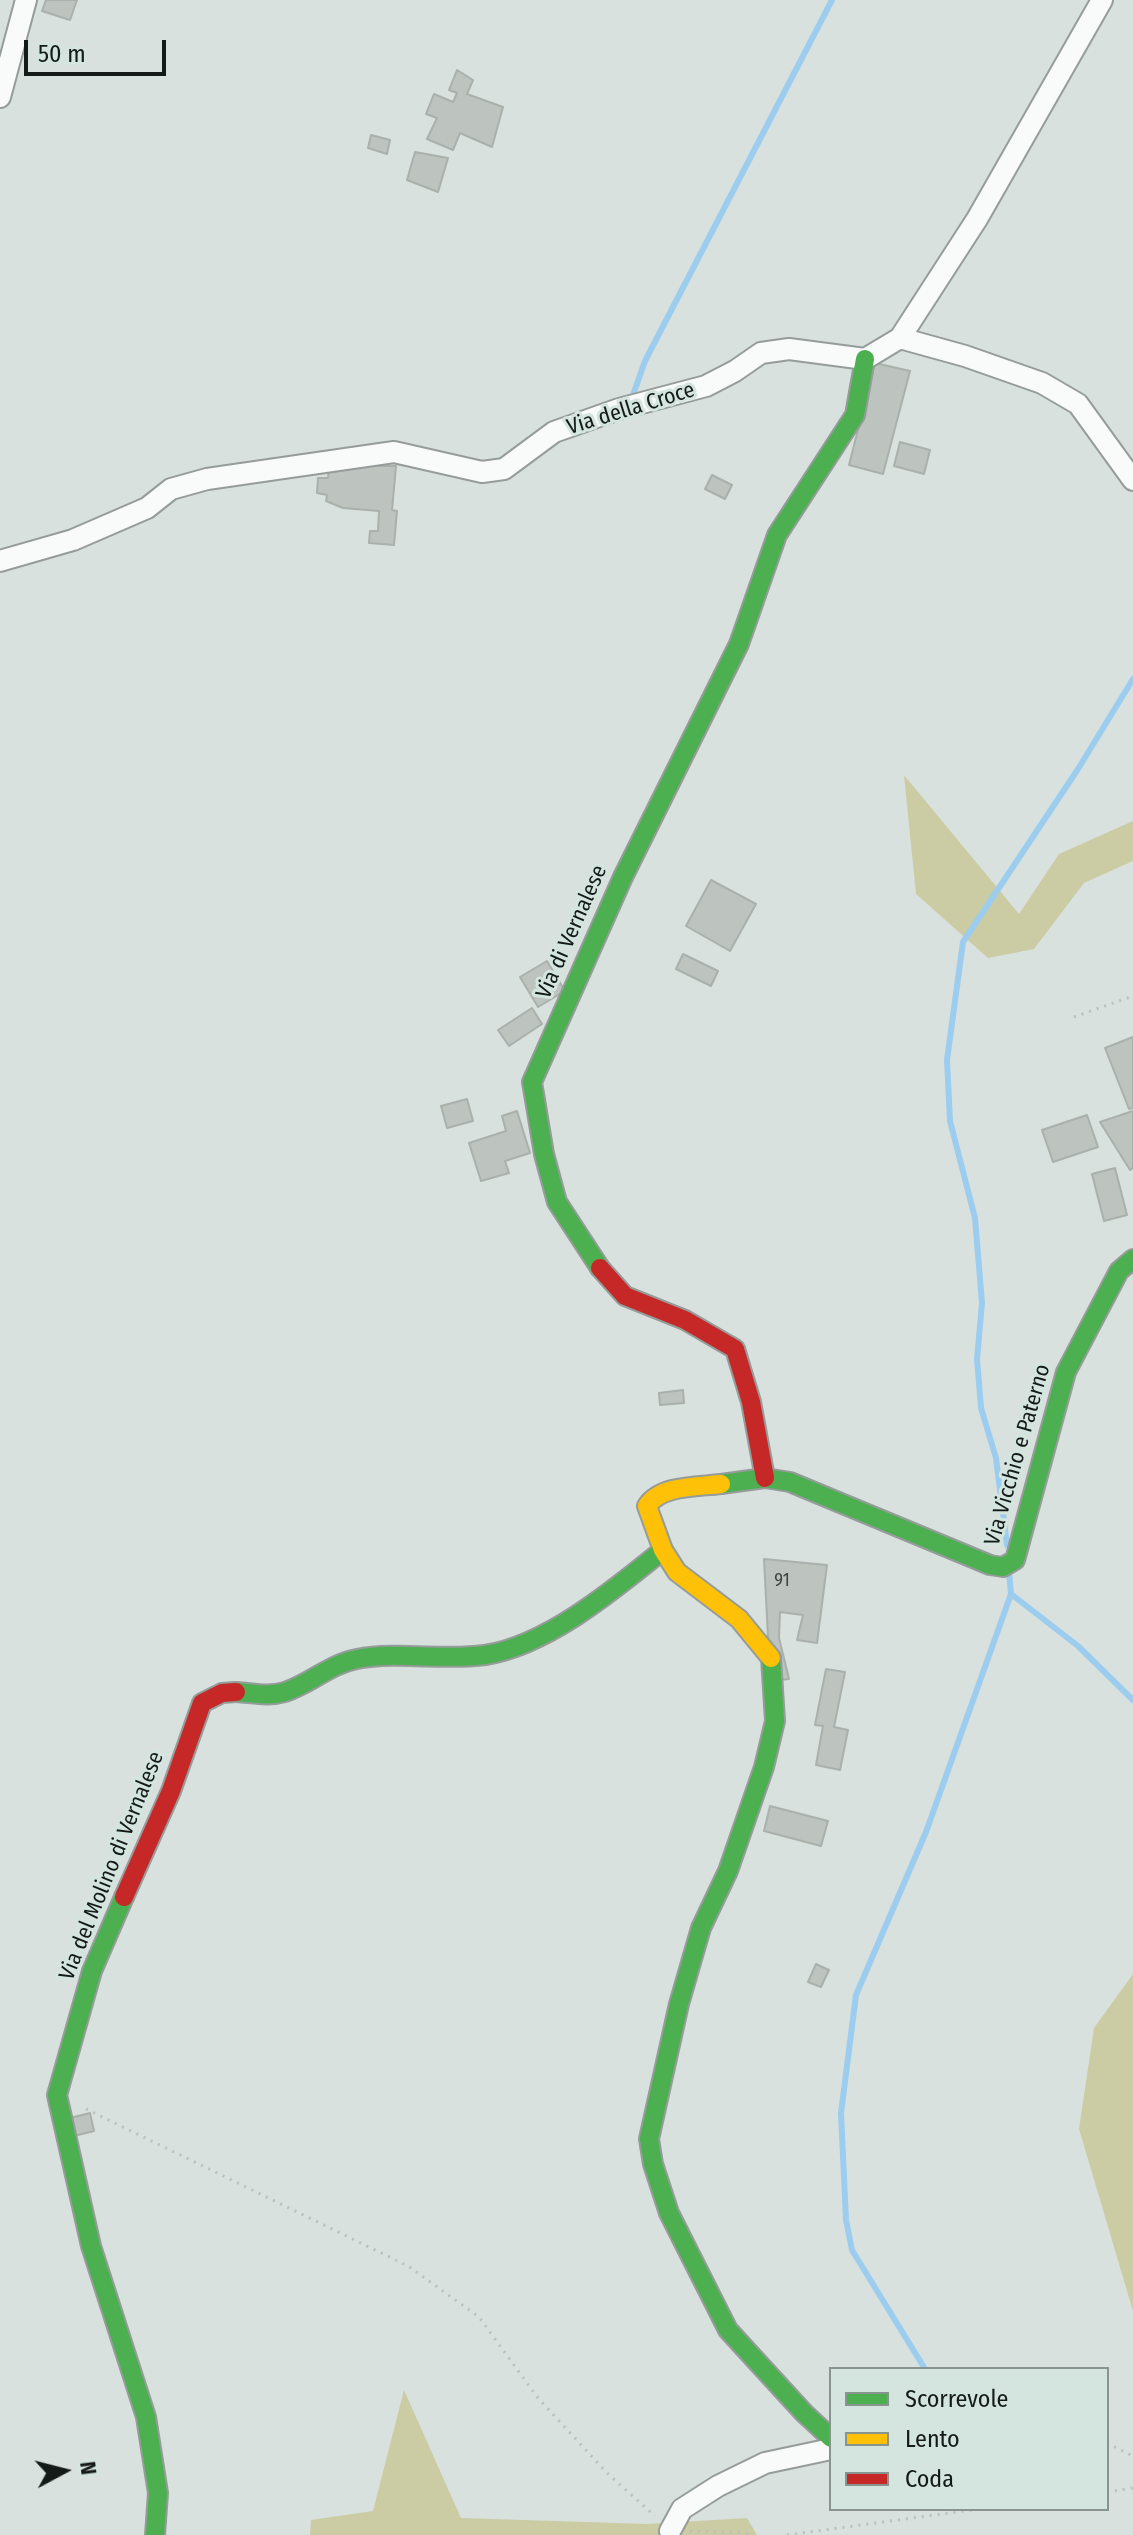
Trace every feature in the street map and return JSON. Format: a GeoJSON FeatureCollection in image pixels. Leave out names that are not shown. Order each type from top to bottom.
{"type":"FeatureCollection","features":[{"type":"Feature","properties":{"kind":"street"},"geometry":{"type":"LineString","coordinates":[[0,97],[26,0]]}},
{"type":"Feature","properties":{"kind":"street"},"geometry":{"type":"LineString","coordinates":[[865,359],[900,338],[977,219],[1102,0]]}},
{"type":"Feature","properties":{"kind":"street"},"geometry":{"type":"LineString","coordinates":[[900,338],[965,356],[1042,383],[1078,404],[1133,480]]}},
{"type":"Feature","properties":{"kind":"street","name":"Via della Croce"},"geometry":{"type":"LineString","coordinates":[[0,561],[73,540],[147,508],[171,489],[207,479],[394,452],[482,472],[504,469],[554,432],[619,409],[706,386],[761,353],[789,349],[865,359]]}},
{"type":"Feature","properties":{"kind":"street","name":"Via di Vernalese"},"geometry":{"type":"LineString","coordinates":[[765,1478],[751,1402],[735,1349],[685,1320],[625,1296],[594,1261],[557,1202],[544,1154],[532,1082],[623,877],[739,644],[777,535],[855,415],[865,359]]}},
{"type":"Feature","properties":{"kind":"street","name":"Via Vicchio e Paterno"},"geometry":{"type":"LineString","coordinates":[[765,1478],[790,1482],[990,1565],[1003,1567],[1015,1560],[1066,1372],[1119,1271],[1133,1259]]}},
{"type":"Feature","properties":{"kind":"street"},"geometry":{"type":"LineString","coordinates":[[765,1478],[664,1492],[653,1497],[647,1506],[663,1550],[677,1572],[739,1619],[772,1659],[775,1721],[764,1767],[740,1837],[701,1928],[682,1990],[649,2139],[653,2164],[669,2213],[728,2330],[829,2436]]}},
{"type":"Feature","properties":{"kind":"street","name":"Via del Molino di Vernalese"},"geometry":{"type":"LineString","coordinates":[[155,2535],[158,2493],[146,2417],[91,2246],[57,2095],[92,1971],[171,1791],[202,1703],[212,1695],[225,1691],[267,1695],[285,1692],[354,1659],[489,1655],[526,1641],[582,1610],[636,1573],[663,1550]]}},
{"type":"Feature","properties":{"kind":"street"},"geometry":{"type":"LineString","coordinates":[[670,2531],[682,2509],[718,2486],[765,2463],[829,2449]]}},
{"type":"Feature","properties":{"kind":"path"},"geometry":{"type":"LineString","coordinates":[[1074,1017],[1133,996]]}},
{"type":"Feature","properties":{"kind":"path"},"geometry":{"type":"LineString","coordinates":[[85,2109],[408,2266],[479,2317],[538,2398],[607,2473],[670,2531],[743,2532],[752,2535]]}},
{"type":"Feature","properties":{"kind":"path"},"geometry":{"type":"LineString","coordinates":[[1109,2444],[1133,2456]]}},
{"type":"Feature","properties":{"kind":"path"},"geometry":{"type":"LineString","coordinates":[[1109,2492],[1133,2488]]}},
{"type":"Feature","properties":{"kind":"path"},"geometry":{"type":"LineString","coordinates":[[787,2535],[964,2511]]}},
{"type":"Feature","properties":{"kind":"green space"},"geometry":{"type":"Polygon","coordinates":[[[904,775],[1019,914],[1059,854],[1133,821],[1133,861],[1084,883],[1034,949],[988,958],[916,894],[904,775]]]}},
{"type":"Feature","properties":{"kind":"green space"},"geometry":{"type":"Polygon","coordinates":[[[1133,1974],[1133,2311],[1079,2129],[1094,2028],[1133,1974]]]}},
{"type":"Feature","properties":{"kind":"green space"},"geometry":{"type":"Polygon","coordinates":[[[404,2390],[461,2518],[647,2524],[747,2518],[757,2535],[310,2535],[311,2520],[373,2511],[404,2390]]]}},
{"type":"Feature","properties":{"kind":"building"},"geometry":{"type":"Polygon","coordinates":[[[46,0],[77,0],[70,20],[42,11],[46,0]]]}},
{"type":"Feature","properties":{"kind":"building"},"geometry":{"type":"Polygon","coordinates":[[[457,70],[473,80],[467,94],[503,107],[492,147],[460,133],[453,150],[427,139],[437,118],[426,114],[434,94],[453,102],[457,93],[449,90],[457,70]]]}},
{"type":"Feature","properties":{"kind":"building"},"geometry":{"type":"Polygon","coordinates":[[[371,135],[390,140],[387,154],[368,148],[371,135]]]}},
{"type":"Feature","properties":{"kind":"building"},"geometry":{"type":"Polygon","coordinates":[[[415,152],[448,158],[438,192],[407,180],[415,152]]]}},
{"type":"Feature","properties":{"kind":"building"},"geometry":{"type":"Polygon","coordinates":[[[875,363],[910,371],[883,474],[849,465],[875,363]]]}},
{"type":"Feature","properties":{"kind":"building"},"geometry":{"type":"Polygon","coordinates":[[[900,442],[930,450],[924,474],[894,466],[900,442]]]}},
{"type":"Feature","properties":{"kind":"building"},"geometry":{"type":"Polygon","coordinates":[[[329,466],[396,466],[392,510],[397,511],[394,545],[369,543],[370,531],[378,531],[379,511],[343,508],[326,501],[327,495],[317,493],[318,478],[328,478],[329,466]]]}},
{"type":"Feature","properties":{"kind":"building"},"geometry":{"type":"Polygon","coordinates":[[[712,475],[732,485],[725,499],[705,489],[712,475]]]}},
{"type":"Feature","properties":{"kind":"building"},"geometry":{"type":"Polygon","coordinates":[[[711,880],[756,904],[730,951],[686,926],[711,880]]]}},
{"type":"Feature","properties":{"kind":"building"},"geometry":{"type":"Polygon","coordinates":[[[683,954],[718,971],[711,986],[676,969],[683,954]]]}},
{"type":"Feature","properties":{"kind":"building"},"geometry":{"type":"Polygon","coordinates":[[[547,961],[565,991],[538,1007],[520,977],[547,961]]]}},
{"type":"Feature","properties":{"kind":"building"},"geometry":{"type":"Polygon","coordinates":[[[532,1008],[542,1024],[509,1046],[498,1030],[532,1008]]]}},
{"type":"Feature","properties":{"kind":"building"},"geometry":{"type":"Polygon","coordinates":[[[1133,1037],[1133,1108],[1129,1109],[1105,1048],[1133,1037]]]}},
{"type":"Feature","properties":{"kind":"building"},"geometry":{"type":"Polygon","coordinates":[[[467,1099],[473,1121],[447,1128],[441,1106],[467,1099]]]}},
{"type":"Feature","properties":{"kind":"building"},"geometry":{"type":"Polygon","coordinates":[[[517,1111],[530,1153],[505,1161],[509,1173],[481,1181],[469,1143],[506,1131],[502,1116],[517,1111]]]}},
{"type":"Feature","properties":{"kind":"building"},"geometry":{"type":"Polygon","coordinates":[[[1133,1111],[1133,1168],[1130,1170],[1100,1122],[1133,1111]]]}},
{"type":"Feature","properties":{"kind":"building"},"geometry":{"type":"Polygon","coordinates":[[[1087,1115],[1098,1147],[1053,1162],[1042,1130],[1087,1115]]]}},
{"type":"Feature","properties":{"kind":"building"},"geometry":{"type":"Polygon","coordinates":[[[1115,1168],[1127,1215],[1104,1221],[1092,1174],[1115,1168]]]}},
{"type":"Feature","properties":{"kind":"building"},"geometry":{"type":"Polygon","coordinates":[[[683,1390],[684,1403],[660,1405],[659,1393],[683,1390]]]}},
{"type":"Feature","properties":{"kind":"building"},"geometry":{"type":"Polygon","coordinates":[[[764,1559],[827,1565],[817,1643],[797,1640],[803,1615],[780,1612],[779,1638],[789,1679],[779,1680],[768,1637],[764,1559]]]}},
{"type":"Feature","properties":{"kind":"building"},"geometry":{"type":"Polygon","coordinates":[[[826,1669],[845,1672],[834,1727],[848,1730],[840,1770],[816,1765],[823,1726],[815,1725],[826,1669]]]}},
{"type":"Feature","properties":{"kind":"building"},"geometry":{"type":"Polygon","coordinates":[[[770,1806],[828,1821],[821,1846],[764,1831],[770,1806]]]}},
{"type":"Feature","properties":{"kind":"building"},"geometry":{"type":"Polygon","coordinates":[[[816,1964],[829,1970],[821,1987],[808,1982],[816,1964]]]}},
{"type":"Feature","properties":{"kind":"building"},"geometry":{"type":"Polygon","coordinates":[[[90,2113],[94,2131],[70,2137],[66,2119],[90,2113]]]}},
{"type":"Feature","properties":{"kind":"waterway"},"geometry":{"type":"LineString","coordinates":[[633,395],[645,361],[832,0]]}},
{"type":"Feature","properties":{"kind":"waterway"},"geometry":{"type":"LineString","coordinates":[[1007,1545],[996,1458],[981,1408],[977,1359],[982,1303],[975,1218],[950,1121],[947,1060],[963,942],[1078,769],[1133,679]]}},
{"type":"Feature","properties":{"kind":"waterway"},"geometry":{"type":"LineString","coordinates":[[924,2367],[852,2250],[846,2220],[841,2113],[856,1995],[926,1832],[1011,1594],[1009,1572]]}},
{"type":"Feature","properties":{"kind":"waterway"},"geometry":{"type":"LineString","coordinates":[[1011,1594],[1078,1646],[1133,1700]]}},
{"type":"Feature","properties":{"kind":"traffic: fast"},"geometry":{"type":"LineString","coordinates":[[600,1268],[557,1202],[544,1154],[532,1082],[623,877],[739,644],[777,535],[855,415],[865,359]]}},
{"type":"Feature","properties":{"kind":"traffic: fast"},"geometry":{"type":"LineString","coordinates":[[721,1484],[765,1478],[790,1482],[990,1565],[1003,1567],[1015,1560],[1066,1372],[1119,1271],[1133,1259]]}},
{"type":"Feature","properties":{"kind":"traffic: fast"},"geometry":{"type":"LineString","coordinates":[[236,1692],[285,1692],[338,1665],[357,1659],[389,1656],[469,1657],[509,1649],[556,1628],[580,1613],[663,1550]]}},
{"type":"Feature","properties":{"kind":"traffic: fast"},"geometry":{"type":"LineString","coordinates":[[771,1658],[775,1721],[764,1767],[728,1871],[701,1928],[679,2004],[649,2139],[653,2164],[669,2213],[728,2330],[829,2436]]}},
{"type":"Feature","properties":{"kind":"traffic: fast"},"geometry":{"type":"LineString","coordinates":[[124,1897],[92,1971],[57,2095],[91,2246],[146,2417],[158,2493],[155,2535]]}},
{"type":"Feature","properties":{"kind":"traffic: slow"},"geometry":{"type":"LineString","coordinates":[[721,1484],[670,1491],[653,1499],[647,1506],[663,1550],[677,1572],[739,1619],[771,1658]]}},
{"type":"Feature","properties":{"kind":"traffic: jam"},"geometry":{"type":"LineString","coordinates":[[600,1268],[625,1296],[685,1320],[735,1349],[751,1402],[765,1478]]}},
{"type":"Feature","properties":{"kind":"traffic: jam"},"geometry":{"type":"LineString","coordinates":[[124,1897],[171,1791],[202,1703],[222,1693],[236,1692]]}}]}
